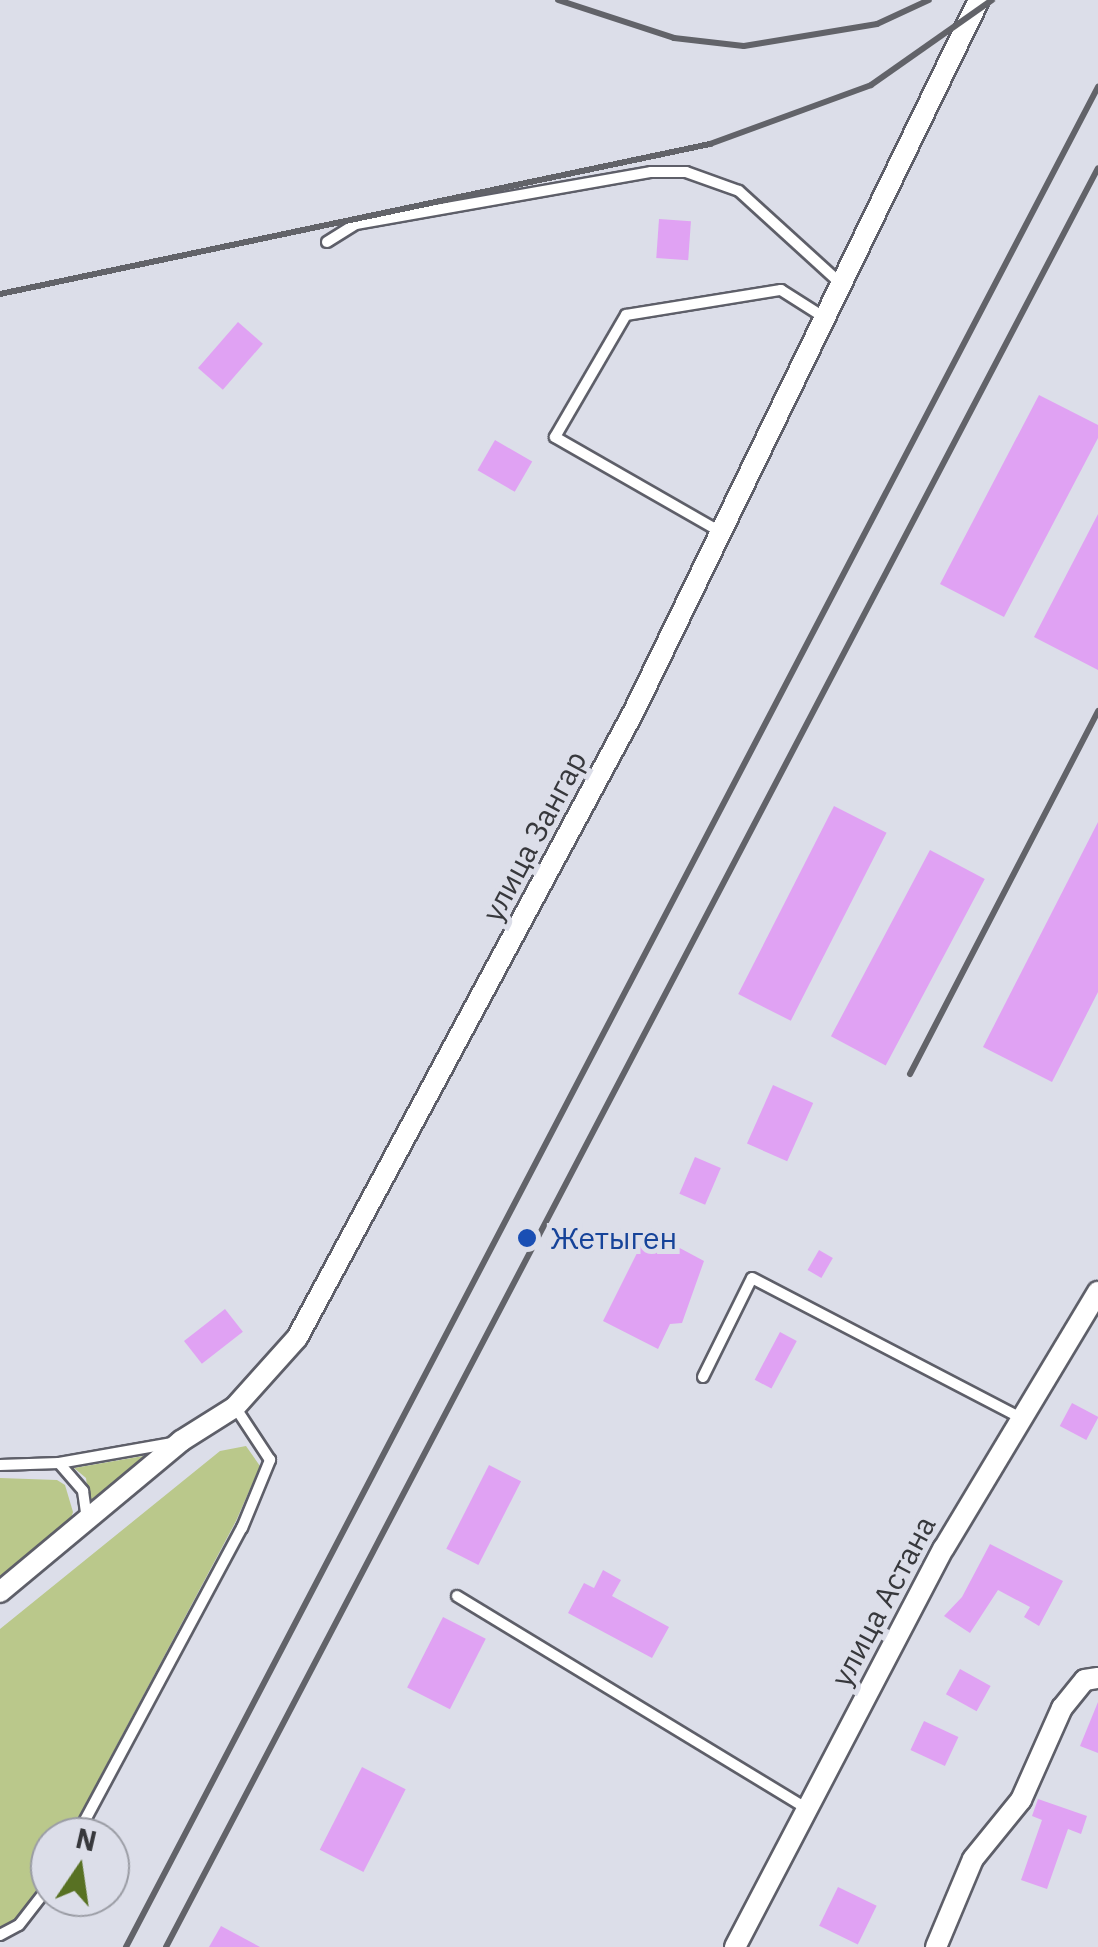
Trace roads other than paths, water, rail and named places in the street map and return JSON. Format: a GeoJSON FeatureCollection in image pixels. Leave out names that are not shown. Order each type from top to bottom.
{"type":"FeatureCollection","features":[{"type":"Feature","properties":{"kind":"street","name":"улица Зангар"},"geometry":{"type":"LineString","coordinates":[[0,1592],[181,1441],[235,1408],[297,1338],[368,1214],[624,728],[978,0]]}},
{"type":"Feature","properties":{"kind":"street","name":"улица Астана"},"geometry":{"type":"LineString","coordinates":[[735,1947],[944,1548],[1098,1292]]}},
{"type":"Feature","properties":{"kind":"street"},"geometry":{"type":"LineString","coordinates":[[936,1947],[974,1859],[1021,1800],[1062,1708],[1085,1680],[1098,1678]]}},
{"type":"Feature","properties":{"kind":"lane"},"geometry":{"type":"LineString","coordinates":[[327,242],[356,224],[650,172],[686,172],[739,190],[838,282]]}},
{"type":"Feature","properties":{"kind":"lane"},"geometry":{"type":"LineString","coordinates":[[719,532],[556,437],[626,315],[781,290],[822,316]]}},
{"type":"Feature","properties":{"kind":"lane"},"geometry":{"type":"LineString","coordinates":[[703,1377],[752,1278],[1020,1418]]}},
{"type":"Feature","properties":{"kind":"lane"},"geometry":{"type":"LineString","coordinates":[[87,1817],[242,1528],[270,1460],[235,1408]]}},
{"type":"Feature","properties":{"kind":"lane"},"geometry":{"type":"LineString","coordinates":[[0,1465],[59,1463],[181,1441]]}},
{"type":"Feature","properties":{"kind":"lane"},"geometry":{"type":"LineString","coordinates":[[59,1463],[82,1491],[87,1521]]}},
{"type":"Feature","properties":{"kind":"lane"},"geometry":{"type":"LineString","coordinates":[[457,1596],[807,1809]]}},
{"type":"Feature","properties":{"kind":"lane"},"geometry":{"type":"LineString","coordinates":[[0,1934],[19,1925],[30,1911]]}},
{"type":"Feature","properties":{"kind":"railway"},"geometry":{"type":"LineString","coordinates":[[558,0],[674,38],[744,46],[877,24],[929,0]]}},
{"type":"Feature","properties":{"kind":"railway"},"geometry":{"type":"LineString","coordinates":[[0,294],[710,144],[871,85],[992,0]]}},
{"type":"Feature","properties":{"kind":"railway"},"geometry":{"type":"LineString","coordinates":[[126,1947],[1098,87]]}},
{"type":"Feature","properties":{"kind":"railway"},"geometry":{"type":"LineString","coordinates":[[166,1947],[1098,168]]}},
{"type":"Feature","properties":{"kind":"railway"},"geometry":{"type":"LineString","coordinates":[[910,1074],[1098,711]]}},
{"type":"Feature","properties":{"kind":"place","name":"Жетыген"},"geometry":{"type":"Point","coordinates":[527,1238]}}]}
